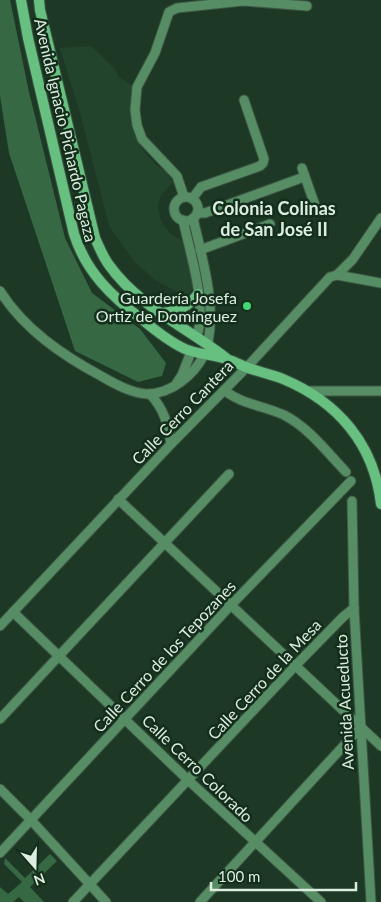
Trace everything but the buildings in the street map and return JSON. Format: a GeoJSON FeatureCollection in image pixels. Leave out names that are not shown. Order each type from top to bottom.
{"type":"FeatureCollection","features":[{"type":"Feature","properties":{"kind":"main road","name":"Avenida Ignacio Pichardo Pagaza"},"geometry":{"type":"LineString","coordinates":[[22,0],[28,38],[79,250],[95,276],[119,303],[183,348],[204,355]]}},
{"type":"Feature","properties":{"kind":"main road","name":"Avenida Ignacio Pichardo Pagaza"},"geometry":{"type":"LineString","coordinates":[[39,0],[95,238],[108,264],[118,276],[144,300],[208,343]]}},
{"type":"Feature","properties":{"kind":"main road"},"geometry":{"type":"LineString","coordinates":[[162,313],[186,308],[198,294]]}},
{"type":"Feature","properties":{"kind":"main road"},"geometry":{"type":"LineString","coordinates":[[191,352],[197,336]]}},
{"type":"Feature","properties":{"kind":"main road"},"geometry":{"type":"LineString","coordinates":[[227,359],[208,343],[204,355],[227,359],[282,378],[307,391],[335,411],[356,435],[371,461],[376,473],[381,504]]}},
{"type":"Feature","properties":{"kind":"street"},"geometry":{"type":"LineString","coordinates":[[208,343],[211,311],[195,216],[197,205],[188,198],[177,176],[142,139],[134,110],[137,87],[155,53],[168,12],[177,8],[243,1],[306,6]]}},
{"type":"Feature","properties":{"kind":"street"},"geometry":{"type":"LineString","coordinates":[[197,336],[201,314],[198,294],[182,220],[177,216],[174,206],[178,200],[188,198],[201,187],[260,166],[263,163],[264,158],[244,100]]}},
{"type":"Feature","properties":{"kind":"street"},"geometry":{"type":"LineString","coordinates":[[182,220],[205,213],[303,172],[317,211]]}},
{"type":"Feature","properties":{"kind":"street","name":"Calle Cerro Cantera"},"geometry":{"type":"LineString","coordinates":[[0,626],[118,499],[247,367],[330,277],[337,275],[353,259],[364,246],[381,218]]}},
{"type":"Feature","properties":{"kind":"street"},"geometry":{"type":"LineString","coordinates":[[200,250],[270,224]]}},
{"type":"Feature","properties":{"kind":"street"},"geometry":{"type":"LineString","coordinates":[[337,275],[381,283]]}},
{"type":"Feature","properties":{"kind":"street"},"geometry":{"type":"LineString","coordinates":[[0,291],[23,320],[38,335],[58,350],[121,387],[138,393],[150,394],[161,392],[174,386],[189,377],[204,355]]}},
{"type":"Feature","properties":{"kind":"street"},"geometry":{"type":"LineString","coordinates":[[174,386],[182,375],[191,352]]}},
{"type":"Feature","properties":{"kind":"street"},"geometry":{"type":"LineString","coordinates":[[224,390],[235,398],[274,411],[301,426],[346,472]]}},
{"type":"Feature","properties":{"kind":"street"},"geometry":{"type":"LineString","coordinates":[[307,391],[381,391]]}},
{"type":"Feature","properties":{"kind":"street"},"geometry":{"type":"LineString","coordinates":[[150,394],[164,412],[171,444]]}},
{"type":"Feature","properties":{"kind":"street"},"geometry":{"type":"LineString","coordinates":[[0,719],[229,474]]}},
{"type":"Feature","properties":{"kind":"street","name":"Calle Cerro de los Tepozanes"},"geometry":{"type":"LineString","coordinates":[[0,853],[231,605],[351,481]]}},
{"type":"Feature","properties":{"kind":"street"},"geometry":{"type":"LineString","coordinates":[[118,499],[381,746]]}},
{"type":"Feature","properties":{"kind":"street","name":"Avenida Acueducto"},"geometry":{"type":"LineString","coordinates":[[352,501],[354,608],[371,902]]}},
{"type":"Feature","properties":{"kind":"street","name":"Calle Cerro de la Mesa"},"geometry":{"type":"LineString","coordinates":[[73,902],[296,665],[354,608]]}},
{"type":"Feature","properties":{"kind":"street","name":"Calle Cerro Colorado"},"geometry":{"type":"LineString","coordinates":[[13,612],[188,780],[321,902]]}},
{"type":"Feature","properties":{"kind":"street"},"geometry":{"type":"LineString","coordinates":[[200,902],[360,728]]}},
{"type":"Feature","properties":{"kind":"street"},"geometry":{"type":"LineString","coordinates":[[0,789],[106,902]]}},
{"type":"Feature","properties":{"kind":"shaded area"},"geometry":{"type":"Polygon","coordinates":[[[0,0],[10,0],[29,92],[65,238],[92,293],[140,329],[166,363],[162,376],[138,382],[75,351],[9,153],[0,96],[0,0]]]}},
{"type":"Feature","properties":{"kind":"shaded area"},"geometry":{"type":"Polygon","coordinates":[[[91,46],[114,68],[119,77],[134,87],[133,123],[137,140],[144,152],[156,165],[165,171],[173,182],[161,195],[158,206],[164,226],[172,235],[184,241],[193,282],[191,291],[186,297],[154,279],[135,262],[109,226],[81,116],[60,48],[91,46]]]}},
{"type":"Feature","properties":{"kind":"shaded area"},"geometry":{"type":"Polygon","coordinates":[[[50,854],[57,861],[30,887],[44,902],[24,902],[19,897],[13,902],[0,902],[0,887],[8,894],[22,882],[4,864],[5,858],[25,878],[50,854]]]}},
{"type":"Feature","properties":{"kind":"place","name":"Guardería Josefa Ortiz de Domínguez"},"geometry":{"type":"Point","coordinates":[247,306]}},
{"type":"Feature","properties":{"kind":"district","name":"Colonia Colinas de San José II"},"geometry":{"type":"Point","coordinates":[274,218]}}]}
